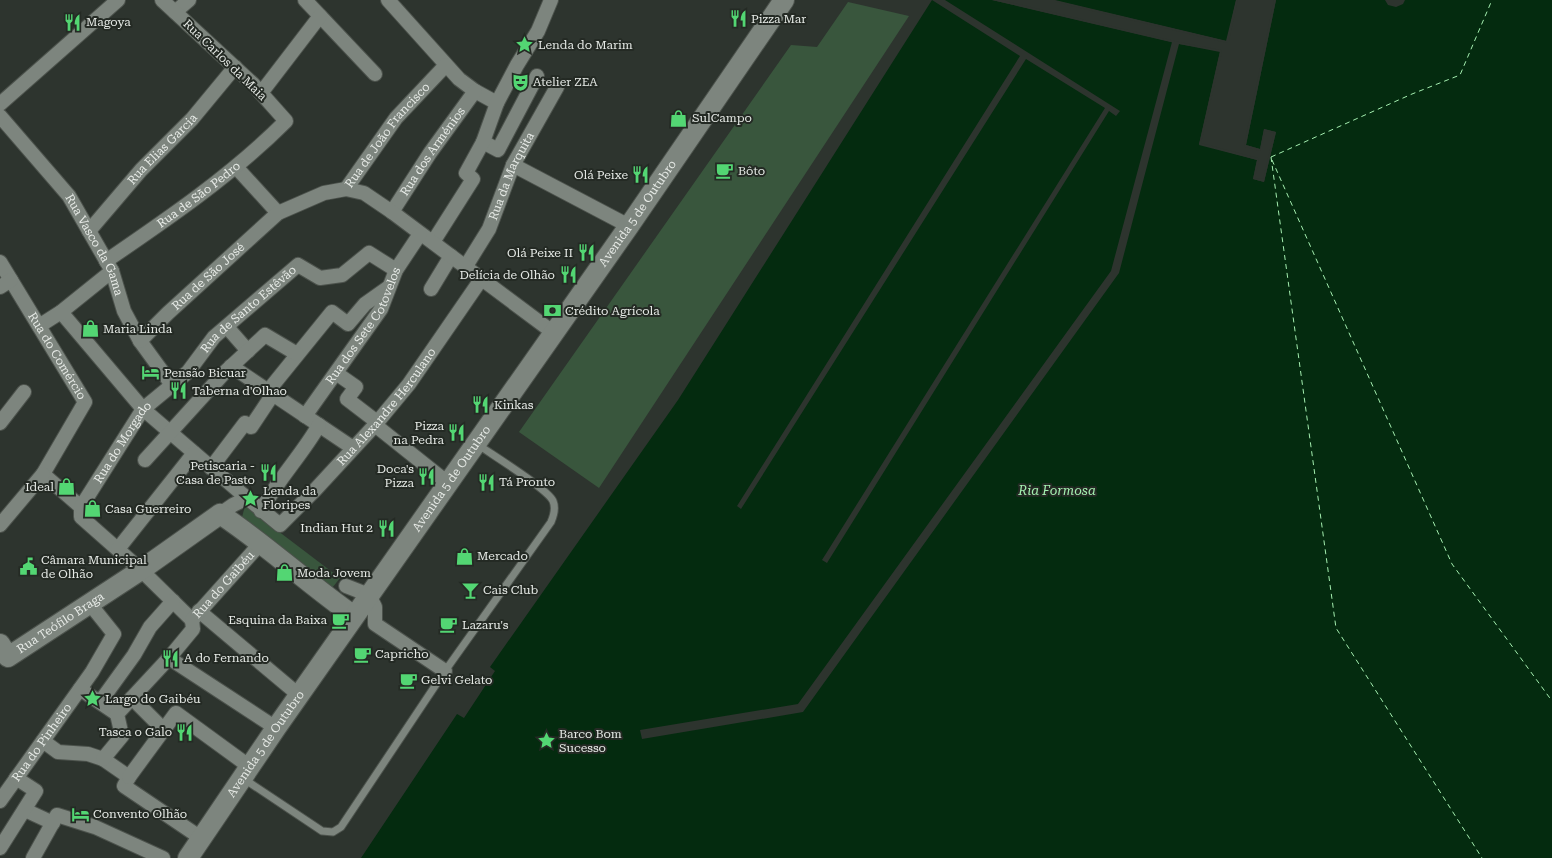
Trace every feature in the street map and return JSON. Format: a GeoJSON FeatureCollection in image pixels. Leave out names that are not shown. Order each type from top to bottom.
{"type":"FeatureCollection","features":[{"type":"Feature","properties":{"kind":"main road","name":"Avenida 5 de Outubro"},"geometry":{"type":"LineString","coordinates":[[188,858],[369,594],[449,484],[784,0]]}},
{"type":"Feature","properties":{"kind":"main road"},"geometry":{"type":"LineString","coordinates":[[220,514],[354,616]]}},
{"type":"Feature","properties":{"kind":"main road","name":"Rua Teófilo Braga"},"geometry":{"type":"LineString","coordinates":[[3,654],[90,604],[220,514]]}},
{"type":"Feature","properties":{"kind":"street"},"geometry":{"type":"LineString","coordinates":[[0,104],[118,0]]}},
{"type":"Feature","properties":{"kind":"street","name":"Rua Carlos da Maia"},"geometry":{"type":"LineString","coordinates":[[162,0],[262,93],[286,121]]}},
{"type":"Feature","properties":{"kind":"street"},"geometry":{"type":"LineString","coordinates":[[175,12],[189,0]]}},
{"type":"Feature","properties":{"kind":"street"},"geometry":{"type":"LineString","coordinates":[[305,0],[375,74]]}},
{"type":"Feature","properties":{"kind":"street"},"geometry":{"type":"LineString","coordinates":[[388,0],[459,79],[474,91],[497,103]]}},
{"type":"Feature","properties":{"kind":"street"},"geometry":{"type":"LineString","coordinates":[[433,242],[473,178],[466,173],[483,142],[497,103],[517,64],[538,31],[548,1]]}},
{"type":"Feature","properties":{"kind":"street"},"geometry":{"type":"LineString","coordinates":[[262,93],[320,16]]}},
{"type":"Feature","properties":{"kind":"street","name":"Rua de João Francisco"},"geometry":{"type":"LineString","coordinates":[[278,213],[324,193],[346,189],[396,118],[446,65]]}},
{"type":"Feature","properties":{"kind":"street","name":"Rua Elias Garcia"},"geometry":{"type":"LineString","coordinates":[[89,231],[141,170],[192,119],[235,67]]}},
{"type":"Feature","properties":{"kind":"street"},"geometry":{"type":"LineString","coordinates":[[483,142],[498,150],[537,76]]}},
{"type":"Feature","properties":{"kind":"street","name":"Rua da Marquita"},"geometry":{"type":"LineString","coordinates":[[466,266],[489,229],[514,165],[557,87]]}},
{"type":"Feature","properties":{"kind":"street","name":"Rua dos Arménios"},"geometry":{"type":"LineString","coordinates":[[392,212],[430,153],[474,91]]}},
{"type":"Feature","properties":{"kind":"street","name":"Rua Vasco da Gama"},"geometry":{"type":"LineString","coordinates":[[0,116],[69,196],[109,266],[124,311],[140,341],[172,385]]}},
{"type":"Feature","properties":{"kind":"street","name":"Rua de São Pedro"},"geometry":{"type":"LineString","coordinates":[[39,326],[61,312],[109,266],[236,167],[286,121]]}},
{"type":"Feature","properties":{"kind":"street"},"geometry":{"type":"LineString","coordinates":[[514,165],[629,226]]}},
{"type":"Feature","properties":{"kind":"street"},"geometry":{"type":"LineString","coordinates":[[236,167],[278,213]]}},
{"type":"Feature","properties":{"kind":"street"},"geometry":{"type":"LineString","coordinates":[[346,189],[364,193],[392,212],[554,333]]}},
{"type":"Feature","properties":{"kind":"street","name":"Rua de São José"},"geometry":{"type":"LineString","coordinates":[[140,341],[168,313],[278,213]]}},
{"type":"Feature","properties":{"kind":"street","name":"Rua dos Sete Cotovelos"},"geometry":{"type":"LineString","coordinates":[[305,416],[381,309],[388,287],[396,270],[420,234]]}},
{"type":"Feature","properties":{"kind":"street","name":"Rua de Santo Estêvão"},"geometry":{"type":"LineString","coordinates":[[172,385],[188,372],[214,337],[298,265],[320,278],[342,275],[370,253],[396,270]]}},
{"type":"Feature","properties":{"kind":"street"},"geometry":{"type":"LineString","coordinates":[[430,289],[451,256]]}},
{"type":"Feature","properties":{"kind":"street","name":"Rua do Comércio"},"geometry":{"type":"LineString","coordinates":[[0,262],[5,284],[39,326],[84,402],[42,474]]}},
{"type":"Feature","properties":{"kind":"street","name":"Rua Alexandre Herculano"},"geometry":{"type":"LineString","coordinates":[[261,511],[280,525],[315,490],[376,424],[409,384],[482,278]]}},
{"type":"Feature","properties":{"kind":"street"},"geometry":{"type":"LineString","coordinates":[[211,468],[245,423],[251,427],[270,392],[297,354],[332,312],[348,324],[364,304],[388,287]]}},
{"type":"Feature","properties":{"kind":"street"},"geometry":{"type":"LineString","coordinates":[[61,312],[143,408],[261,511],[281,480],[310,441],[319,425]]}},
{"type":"Feature","properties":{"kind":"street"},"geometry":{"type":"LineString","coordinates":[[227,326],[248,351]]}},
{"type":"Feature","properties":{"kind":"street"},"geometry":{"type":"LineString","coordinates":[[145,460],[231,366],[265,335],[297,354]]}},
{"type":"Feature","properties":{"kind":"street"},"geometry":{"type":"LineString","coordinates":[[231,366],[353,448]]}},
{"type":"Feature","properties":{"kind":"street"},"geometry":{"type":"LineString","coordinates":[[336,373],[356,387],[347,399],[449,484]]}},
{"type":"Feature","properties":{"kind":"street","name":"Rua do Morgado"},"geometry":{"type":"LineString","coordinates":[[81,507],[143,408],[172,385]]}},
{"type":"Feature","properties":{"kind":"street"},"geometry":{"type":"LineString","coordinates":[[0,423],[24,392]]}},
{"type":"Feature","properties":{"kind":"street"},"geometry":{"type":"LineString","coordinates":[[118,549],[194,453]]}},
{"type":"Feature","properties":{"kind":"street"},"geometry":{"type":"LineString","coordinates":[[0,525],[42,474],[81,507],[81,517],[118,549],[173,601],[195,615],[300,696]]}},
{"type":"Feature","properties":{"kind":"street"},"geometry":{"type":"LineString","coordinates":[[220,514],[232,505],[247,498]]}},
{"type":"Feature","properties":{"kind":"street","name":"Rua do Gaibéu"},"geometry":{"type":"LineString","coordinates":[[117,714],[169,658],[193,629],[195,615],[260,544]]}},
{"type":"Feature","properties":{"kind":"street"},"geometry":{"type":"LineString","coordinates":[[346,586],[369,594],[375,607],[374,624],[445,671]]}},
{"type":"Feature","properties":{"kind":"street"},"geometry":{"type":"LineString","coordinates":[[100,702],[134,655],[150,627],[173,601]]}},
{"type":"Feature","properties":{"kind":"street","name":"Rua do Pinheiro"},"geometry":{"type":"LineString","coordinates":[[0,801],[92,672],[114,634],[90,604]]}},
{"type":"Feature","properties":{"kind":"street"},"geometry":{"type":"LineString","coordinates":[[169,658],[276,728]]}},
{"type":"Feature","properties":{"kind":"street"},"geometry":{"type":"LineString","coordinates":[[80,689],[117,714],[122,736],[103,759]]}},
{"type":"Feature","properties":{"kind":"street"},"geometry":{"type":"LineString","coordinates":[[132,698],[163,729]]}},
{"type":"Feature","properties":{"kind":"street"},"geometry":{"type":"LineString","coordinates":[[201,838],[124,786],[129,777],[176,713],[246,772]]}},
{"type":"Feature","properties":{"kind":"street"},"geometry":{"type":"LineString","coordinates":[[43,741],[58,752],[88,754],[103,759],[129,777]]}},
{"type":"Feature","properties":{"kind":"street"},"geometry":{"type":"LineString","coordinates":[[0,848],[36,791],[16,778]]}},
{"type":"Feature","properties":{"kind":"street"},"geometry":{"type":"LineString","coordinates":[[25,810],[53,823]]}},
{"type":"Feature","properties":{"kind":"street"},"geometry":{"type":"LineString","coordinates":[[33,858],[57,815],[95,827],[163,858]]}},
{"type":"Feature","properties":{"kind":"lane"},"geometry":{"type":"LineString","coordinates":[[246,772],[322,831],[333,832],[341,827],[445,671],[551,522],[555,510],[553,501],[543,489],[476,444]]}},
{"type":"Feature","properties":{"kind":"shaded area"},"geometry":{"type":"Polygon","coordinates":[[[848,2],[909,16],[599,488],[519,432],[791,45],[817,47],[848,2]]]}},
{"type":"Feature","properties":{"kind":"shaded area"},"geometry":{"type":"Polygon","coordinates":[[[245,506],[340,578],[329,592],[242,517],[245,506]]]}},
{"type":"Feature","properties":{"kind":"water","name":"Ria Formosa"},"geometry":{"type":"Polygon","coordinates":[[[932,0],[992,0],[1179,44],[1220,51],[1199,144],[1257,160],[1253,179],[1264,182],[1276,132],[1264,129],[1260,149],[1246,145],[1276,0],[1385,0],[1388,5],[1396,7],[1403,4],[1405,0],[1552,0],[1552,858],[361,858],[457,714],[464,718],[495,671],[490,667],[678,400],[932,0]]]}},
{"type":"Feature","properties":{"kind":"water"},"geometry":{"type":"Polygon","coordinates":[[[1055,0],[1236,0],[1227,41],[1055,0]]]}},
{"type":"Feature","properties":{"kind":"pier"},"geometry":{"type":"Polygon","coordinates":[[[932,0],[945,0],[1120,111],[1116,116],[1109,111],[827,563],[822,560],[1105,108],[1026,59],[741,509],[737,506],[1020,56],[932,0]]]}},
{"type":"Feature","properties":{"kind":"pier"},"geometry":{"type":"Polygon","coordinates":[[[992,0],[1001,0],[1179,42],[1221,50],[1222,52],[1201,143],[1258,158],[1259,160],[1255,178],[1263,179],[1274,133],[1265,131],[1260,151],[1245,147],[1244,145],[1274,0],[1276,0],[1246,145],[1260,149],[1264,129],[1276,132],[1264,182],[1253,179],[1257,160],[1199,145],[1220,52],[1179,44],[1119,273],[803,712],[642,739],[640,730],[798,704],[1111,271],[1172,42],[992,0]]]}},
{"type":"Feature","properties":{"kind":"pier"},"geometry":{"type":"Polygon","coordinates":[[[1053,0],[1226,41],[1236,0],[1238,0],[1229,41],[1227,43],[1055,2],[1053,0]]]}},
{"type":"Feature","properties":{"kind":"ferry route"},"geometry":{"type":"LineString","coordinates":[[1271,157],[1412,94],[1460,75],[1492,0]]}},
{"type":"Feature","properties":{"kind":"ferry route"},"geometry":{"type":"LineString","coordinates":[[1271,157],[1336,628],[1482,858]]}},
{"type":"Feature","properties":{"kind":"ferry route"},"geometry":{"type":"LineString","coordinates":[[1272,160],[1452,564],[1552,701]]}},
{"type":"Feature","properties":{"kind":"place","name":"Pizza Mar"},"geometry":{"type":"Point","coordinates":[738,19]}},
{"type":"Feature","properties":{"kind":"place","name":"Magoya"},"geometry":{"type":"Point","coordinates":[73,22]}},
{"type":"Feature","properties":{"kind":"place","name":"Lenda do Marim"},"geometry":{"type":"Point","coordinates":[525,45]}},
{"type":"Feature","properties":{"kind":"place","name":"Atelier ZEA"},"geometry":{"type":"Point","coordinates":[520,82]}},
{"type":"Feature","properties":{"kind":"place","name":"SulCampo"},"geometry":{"type":"Point","coordinates":[679,118]}},
{"type":"Feature","properties":{"kind":"place","name":"Bôto"},"geometry":{"type":"Point","coordinates":[725,171]}},
{"type":"Feature","properties":{"kind":"place","name":"Olá Peixe"},"geometry":{"type":"Point","coordinates":[641,175]}},
{"type":"Feature","properties":{"kind":"place","name":"Olá Peixe II"},"geometry":{"type":"Point","coordinates":[586,253]}},
{"type":"Feature","properties":{"kind":"place","name":"Delícia de Olhão"},"geometry":{"type":"Point","coordinates":[568,275]}},
{"type":"Feature","properties":{"kind":"place","name":"Crédito Agrícola"},"geometry":{"type":"Point","coordinates":[552,311]}},
{"type":"Feature","properties":{"kind":"place","name":"Maria Linda"},"geometry":{"type":"Point","coordinates":[90,329]}},
{"type":"Feature","properties":{"kind":"place","name":"Pensão Bicuar"},"geometry":{"type":"Point","coordinates":[151,373]}},
{"type":"Feature","properties":{"kind":"place","name":"Taberna d'Olhao"},"geometry":{"type":"Point","coordinates":[179,391]}},
{"type":"Feature","properties":{"kind":"place","name":"Kinkas"},"geometry":{"type":"Point","coordinates":[481,405]}},
{"type":"Feature","properties":{"kind":"place","name":"Pizza na Pedra"},"geometry":{"type":"Point","coordinates":[457,433]}},
{"type":"Feature","properties":{"kind":"place","name":"Petiscaria - Casa de Pasto"},"geometry":{"type":"Point","coordinates":[268,473]}},
{"type":"Feature","properties":{"kind":"place","name":"Doca's Pizza"},"geometry":{"type":"Point","coordinates":[427,476]}},
{"type":"Feature","properties":{"kind":"place","name":"Tá Pronto"},"geometry":{"type":"Point","coordinates":[486,482]}},
{"type":"Feature","properties":{"kind":"place","name":"Ideal"},"geometry":{"type":"Point","coordinates":[67,487]}},
{"type":"Feature","properties":{"kind":"place","name":"Lenda da Floripes"},"geometry":{"type":"Point","coordinates":[250,498]}},
{"type":"Feature","properties":{"kind":"place","name":"Casa Guerreiro"},"geometry":{"type":"Point","coordinates":[92,509]}},
{"type":"Feature","properties":{"kind":"place","name":"Indian Hut 2"},"geometry":{"type":"Point","coordinates":[386,528]}},
{"type":"Feature","properties":{"kind":"place","name":"Mercado"},"geometry":{"type":"Point","coordinates":[464,556]}},
{"type":"Feature","properties":{"kind":"place","name":"Câmara Municipal de Olhão"},"geometry":{"type":"Point","coordinates":[28,567]}},
{"type":"Feature","properties":{"kind":"place","name":"Moda Jovem"},"geometry":{"type":"Point","coordinates":[284,573]}},
{"type":"Feature","properties":{"kind":"place","name":"Cais Club"},"geometry":{"type":"Point","coordinates":[470,590]}},
{"type":"Feature","properties":{"kind":"place","name":"Esquina da Baixa"},"geometry":{"type":"Point","coordinates":[340,620]}},
{"type":"Feature","properties":{"kind":"place","name":"Lazaru's"},"geometry":{"type":"Point","coordinates":[449,625]}},
{"type":"Feature","properties":{"kind":"place","name":"Capricho"},"geometry":{"type":"Point","coordinates":[362,654]}},
{"type":"Feature","properties":{"kind":"place","name":"A do Fernando"},"geometry":{"type":"Point","coordinates":[171,658]}},
{"type":"Feature","properties":{"kind":"place","name":"Gelvi Gelato"},"geometry":{"type":"Point","coordinates":[408,680]}},
{"type":"Feature","properties":{"kind":"place","name":"Largo do Gaibéu"},"geometry":{"type":"Point","coordinates":[92,699]}},
{"type":"Feature","properties":{"kind":"place","name":"Tasca o Galo"},"geometry":{"type":"Point","coordinates":[185,732]}},
{"type":"Feature","properties":{"kind":"place","name":"Barco Bom Sucesso"},"geometry":{"type":"Point","coordinates":[546,741]}},
{"type":"Feature","properties":{"kind":"place","name":"Convento Olhão"},"geometry":{"type":"Point","coordinates":[80,814]}}]}
